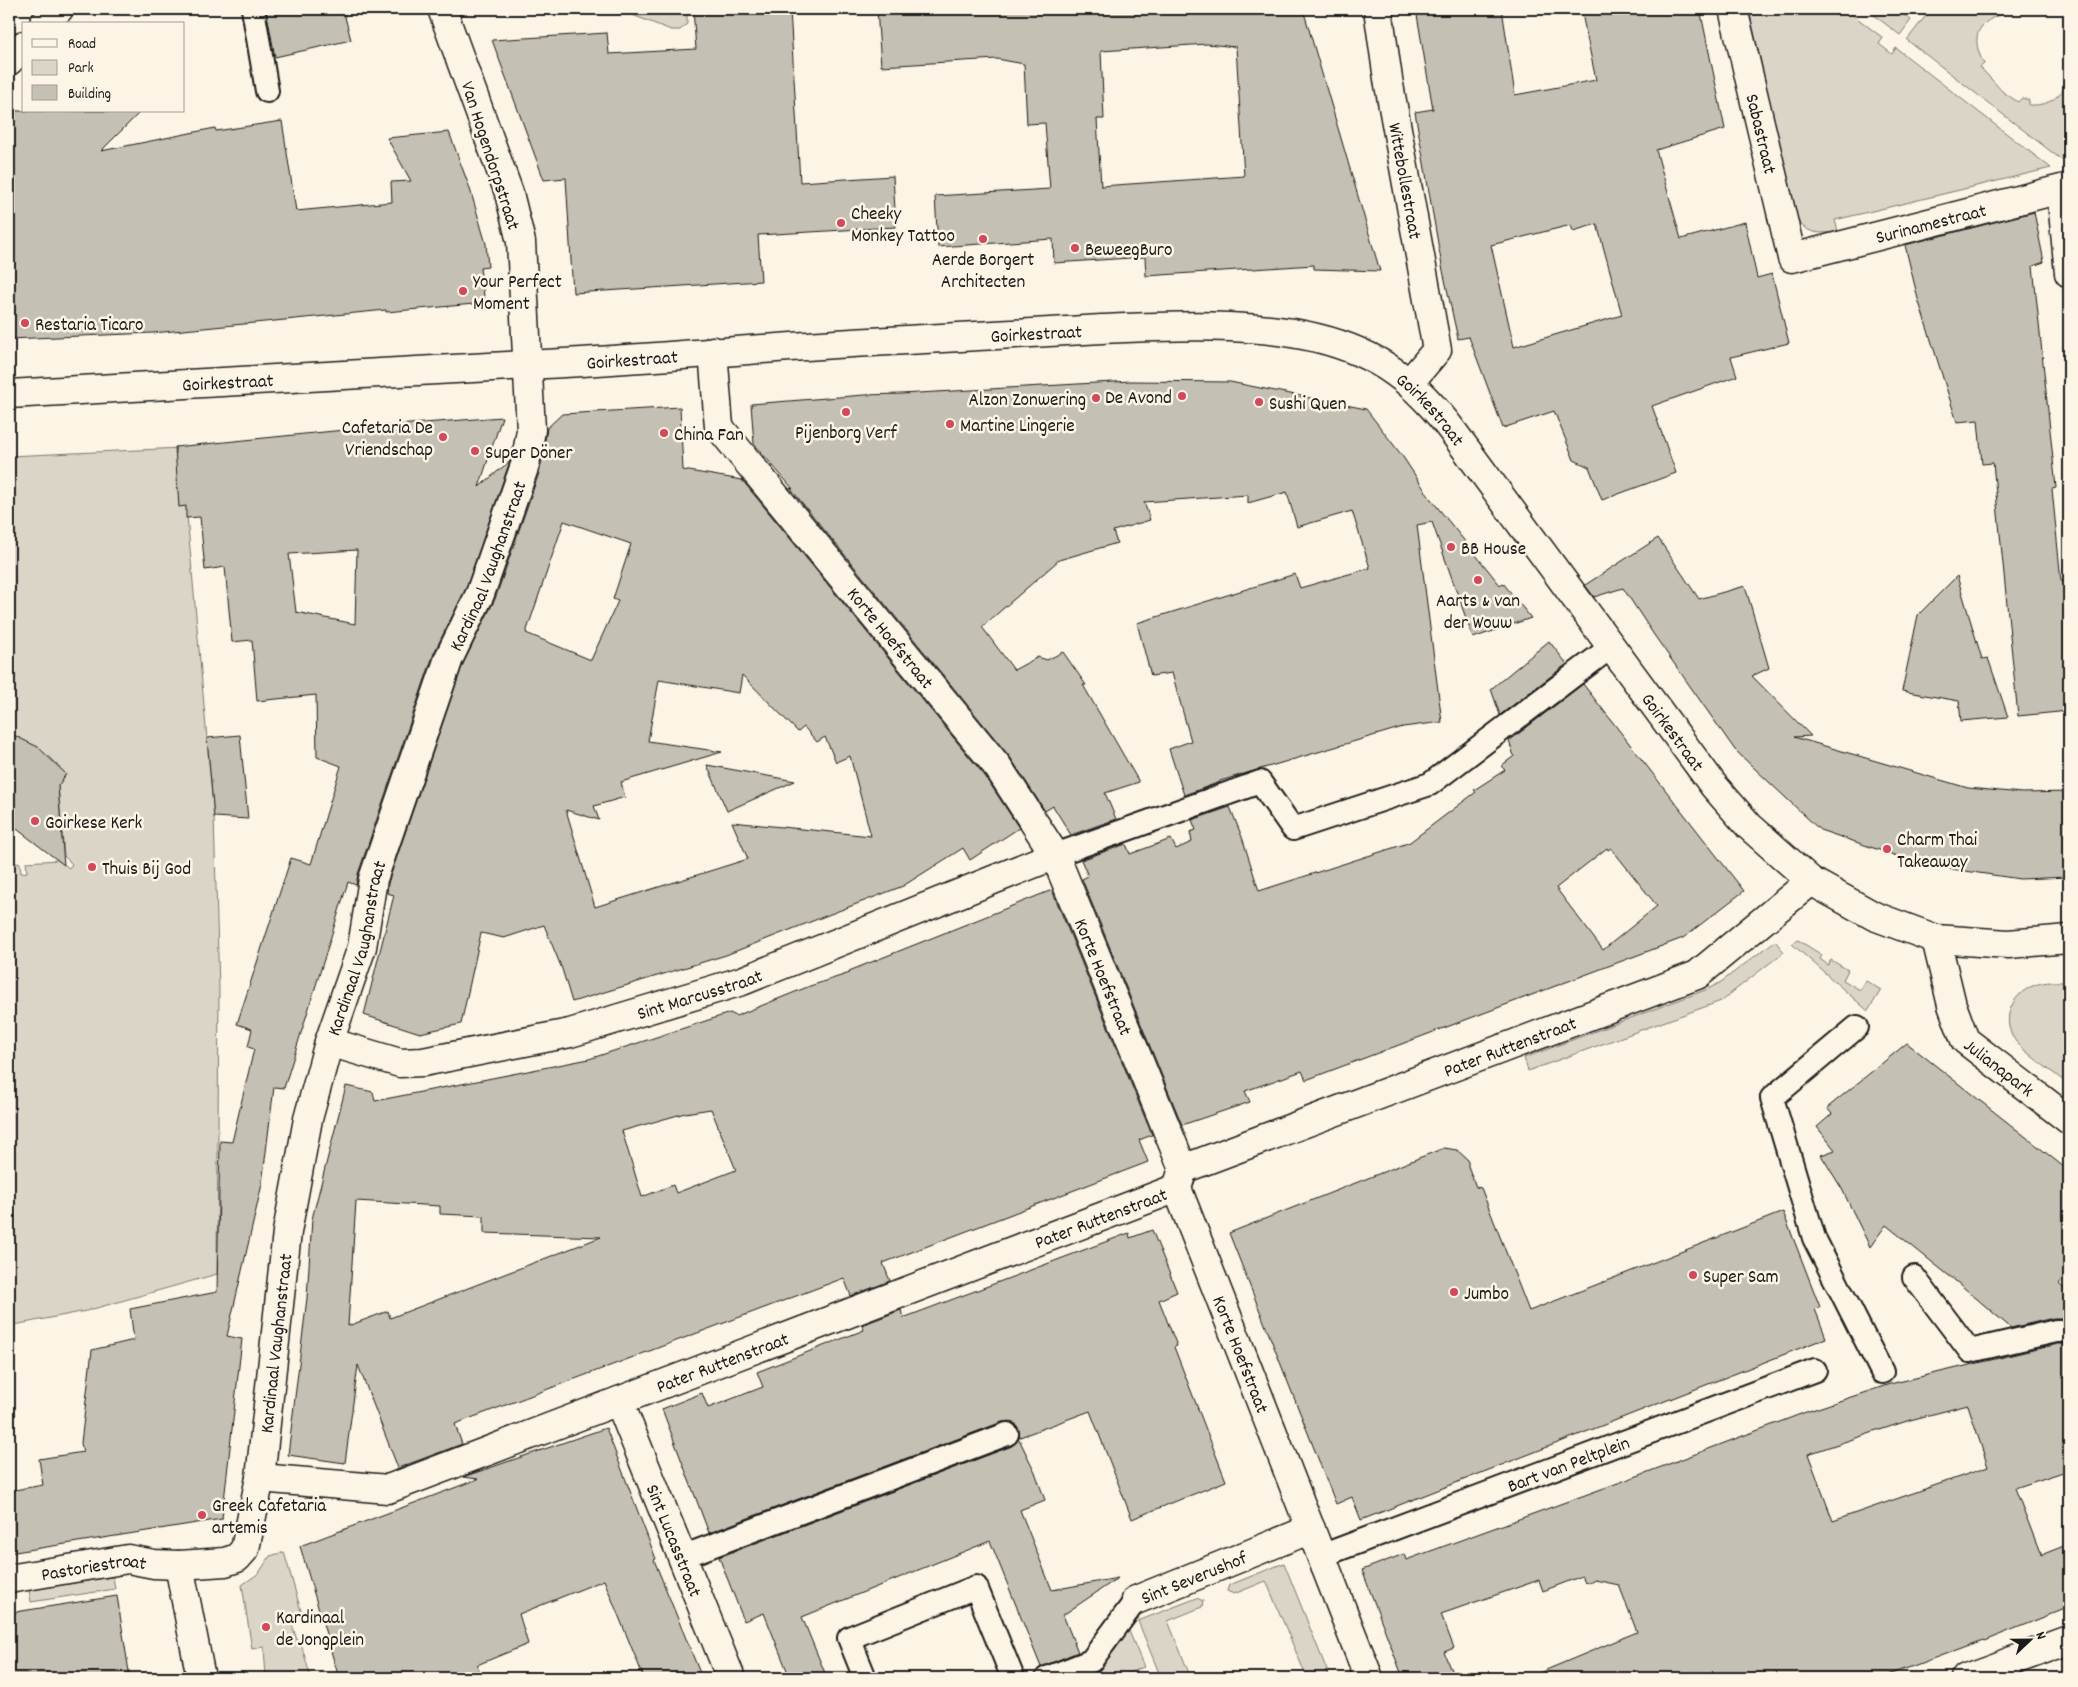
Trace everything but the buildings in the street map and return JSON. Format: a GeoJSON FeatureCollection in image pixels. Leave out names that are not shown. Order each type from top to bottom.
{"type":"FeatureCollection","features":[{"type":"Feature","properties":{"kind":"street"},"geometry":{"type":"LineString","coordinates":[[46,22],[59,9]]}},
{"type":"Feature","properties":{"kind":"street","name":"Van Hogendorpstraat"},"geometry":{"type":"LineString","coordinates":[[444,9],[509,193],[521,242],[528,364]]}},
{"type":"Feature","properties":{"kind":"street","name":"Wittebollestraat"},"geometry":{"type":"LineString","coordinates":[[1378,9],[1388,79],[1437,350],[1409,383]]}},
{"type":"Feature","properties":{"kind":"street","name":"Sabastraat"},"geometry":{"type":"LineString","coordinates":[[1733,9],[1792,258]]}},
{"type":"Feature","properties":{"kind":"street"},"geometry":{"type":"LineString","coordinates":[[9,61],[22,47]]}},
{"type":"Feature","properties":{"kind":"street"},"geometry":{"type":"LineString","coordinates":[[2065,189],[2069,273]]}},
{"type":"Feature","properties":{"kind":"street","name":"Surinamestraat"},"geometry":{"type":"LineString","coordinates":[[1792,258],[2065,189]]}},
{"type":"Feature","properties":{"kind":"street","name":"Goirkestraat"},"geometry":{"type":"LineString","coordinates":[[9,394],[1028,333],[1212,326],[1278,331],[1314,337],[1353,347],[1384,364],[1409,383],[1442,416],[1714,786],[1750,826],[1811,881]]}},
{"type":"Feature","properties":{"kind":"street","name":"Korte Hoefstraat"},"geometry":{"type":"LineString","coordinates":[[713,351],[718,427],[992,760],[1055,855],[1369,1678]]}},
{"type":"Feature","properties":{"kind":"street","name":"Kardinaal Vaughanstraat"},"geometry":{"type":"LineString","coordinates":[[179,1565],[226,1562],[237,1558],[245,1549],[260,1478],[286,1232],[308,1119],[329,1042],[362,947],[372,879],[449,658],[480,594],[525,465],[531,430],[528,364]]}},
{"type":"Feature","properties":{"kind":"street","name":"Sint Marcusstraat"},"geometry":{"type":"LineString","coordinates":[[329,1042],[400,1063],[423,1062],[570,1033],[742,981],[1055,855]]}},
{"type":"Feature","properties":{"kind":"street"},"geometry":{"type":"LineString","coordinates":[[1811,881],[1874,916],[1936,938],[2008,944],[2069,939]]}},
{"type":"Feature","properties":{"kind":"street","name":"Pater Ruttenstraat"},"geometry":{"type":"LineString","coordinates":[[260,1478],[388,1489],[619,1401],[1697,975],[1811,881]]}},
{"type":"Feature","properties":{"kind":"street","name":"Julianapark"},"geometry":{"type":"LineString","coordinates":[[1936,938],[1952,1005],[1966,1040],[2069,1120]]}},
{"type":"Feature","properties":{"kind":"street","name":"Sint Lucasstraat"},"geometry":{"type":"LineString","coordinates":[[619,1401],[731,1678]]}},
{"type":"Feature","properties":{"kind":"street","name":"Sint Severushof"},"geometry":{"type":"LineString","coordinates":[[1136,1600],[1311,1529]]}},
{"type":"Feature","properties":{"kind":"street","name":"Pastoriestraat"},"geometry":{"type":"LineString","coordinates":[[9,1579],[128,1559],[154,1564],[179,1565]]}},
{"type":"Feature","properties":{"kind":"street"},"geometry":{"type":"LineString","coordinates":[[179,1565],[201,1678]]}},
{"type":"Feature","properties":{"kind":"street"},"geometry":{"type":"LineString","coordinates":[[1966,1678],[2069,1640]]}},
{"type":"Feature","properties":{"kind":"lane"},"geometry":{"type":"LineString","coordinates":[[253,9],[267,91]]}},
{"type":"Feature","properties":{"kind":"lane"},"geometry":{"type":"LineString","coordinates":[[1055,855],[1260,782],[1293,829],[1430,784],[1611,647]]}},
{"type":"Feature","properties":{"kind":"lane"},"geometry":{"type":"LineString","coordinates":[[1857,1027],[1772,1098],[1814,1238],[1882,1372]]}},
{"type":"Feature","properties":{"kind":"lane"},"geometry":{"type":"LineString","coordinates":[[1914,1277],[1970,1351],[2056,1331],[2069,1331]]}},
{"type":"Feature","properties":{"kind":"lane","name":"Bart van Peltplein"},"geometry":{"type":"LineString","coordinates":[[1321,1556],[1815,1370]]}},
{"type":"Feature","properties":{"kind":"lane"},"geometry":{"type":"LineString","coordinates":[[682,1557],[1007,1434]]}},
{"type":"Feature","properties":{"kind":"lane"},"geometry":{"type":"LineString","coordinates":[[865,1678],[849,1638],[976,1587],[1013,1678]]}},
{"type":"Feature","properties":{"kind":"lane","name":"Sint Severushof"},"geometry":{"type":"LineString","coordinates":[[1047,1678],[1091,1661],[1136,1600]]}},
{"type":"Feature","properties":{"kind":"green space"},"geometry":{"type":"Polygon","coordinates":[[[617,9],[687,9],[687,24],[680,30],[671,30],[617,9]]]}},
{"type":"Feature","properties":{"kind":"green space"},"geometry":{"type":"Polygon","coordinates":[[[1749,9],[1845,9],[1883,38],[1879,44],[1892,54],[1896,48],[2051,168],[1835,220],[1838,231],[1819,233],[1808,230],[1795,216],[1749,9]]]}},
{"type":"Feature","properties":{"kind":"green space"},"geometry":{"type":"Polygon","coordinates":[[[1866,9],[1896,9],[1911,20],[1900,35],[1866,9]]]}},
{"type":"Feature","properties":{"kind":"green space"},"geometry":{"type":"Polygon","coordinates":[[[1931,9],[2019,9],[1988,20],[1982,26],[1978,33],[1977,41],[1984,64],[1980,67],[2003,92],[2018,102],[2022,98],[2029,100],[2029,105],[2043,104],[2053,99],[2069,81],[2069,163],[2067,164],[1907,40],[1931,9]]]}},
{"type":"Feature","properties":{"kind":"green space"},"geometry":{"type":"Polygon","coordinates":[[[181,448],[214,817],[219,990],[217,1274],[86,1311],[9,1326],[9,864],[20,863],[21,873],[27,872],[26,862],[58,860],[69,868],[72,864],[64,856],[58,786],[66,774],[16,736],[9,743],[9,456],[181,448]]]}},
{"type":"Feature","properties":{"kind":"green space"},"geometry":{"type":"Polygon","coordinates":[[[1798,940],[1822,955],[1820,959],[1828,965],[1831,960],[1848,970],[1843,980],[1860,990],[1866,981],[1881,990],[1868,1011],[1792,944],[1798,940]]]}},
{"type":"Feature","properties":{"kind":"green space"},"geometry":{"type":"Polygon","coordinates":[[[1775,941],[1784,952],[1721,1001],[1528,1071],[1524,1058],[1708,989],[1721,982],[1775,941]]]}},
{"type":"Feature","properties":{"kind":"green space"},"geometry":{"type":"Polygon","coordinates":[[[2069,982],[2069,1085],[2018,1044],[2012,1036],[2008,1018],[2014,1002],[2026,989],[2043,983],[2069,982]]]}},
{"type":"Feature","properties":{"kind":"green space"},"geometry":{"type":"Polygon","coordinates":[[[284,1552],[301,1611],[289,1615],[297,1640],[300,1640],[311,1678],[266,1678],[264,1647],[252,1649],[242,1585],[259,1573],[270,1556],[284,1552]]]}},
{"type":"Feature","properties":{"kind":"green space"},"geometry":{"type":"Polygon","coordinates":[[[1284,1563],[1330,1678],[1307,1678],[1266,1581],[1234,1594],[1227,1591],[1229,1585],[1284,1563]]]}},
{"type":"Feature","properties":{"kind":"green space"},"geometry":{"type":"Polygon","coordinates":[[[113,1577],[115,1589],[31,1602],[29,1590],[113,1577]]]}},
{"type":"Feature","properties":{"kind":"green space"},"geometry":{"type":"Polygon","coordinates":[[[1197,1598],[1203,1601],[1202,1607],[1168,1621],[1191,1678],[1161,1678],[1138,1621],[1197,1598]]]}},
{"type":"Feature","properties":{"kind":"green space"},"geometry":{"type":"Polygon","coordinates":[[[1129,1631],[1144,1667],[1115,1678],[1097,1678],[1085,1649],[1129,1631]]]}},
{"type":"Feature","properties":{"kind":"place","name":"Cheeky Monkey Tattoo"},"geometry":{"type":"Point","coordinates":[841,223]}},
{"type":"Feature","properties":{"kind":"place","name":"Aerde Borgert Architecten"},"geometry":{"type":"Point","coordinates":[983,239]}},
{"type":"Feature","properties":{"kind":"place","name":"BeweegBuro"},"geometry":{"type":"Point","coordinates":[1075,248]}},
{"type":"Feature","properties":{"kind":"place","name":"Your Perfect Moment"},"geometry":{"type":"Point","coordinates":[463,291]}},
{"type":"Feature","properties":{"kind":"place","name":"Restaria Ticaro"},"geometry":{"type":"Point","coordinates":[25,323]}},
{"type":"Feature","properties":{"kind":"place","name":"De Avond"},"geometry":{"type":"Point","coordinates":[1182,396]}},
{"type":"Feature","properties":{"kind":"place","name":"Alzon Zonwering"},"geometry":{"type":"Point","coordinates":[1096,398]}},
{"type":"Feature","properties":{"kind":"place","name":"Sushi Quen"},"geometry":{"type":"Point","coordinates":[1259,402]}},
{"type":"Feature","properties":{"kind":"place","name":"Pijenborg Verf"},"geometry":{"type":"Point","coordinates":[846,412]}},
{"type":"Feature","properties":{"kind":"place","name":"Martine Lingerie"},"geometry":{"type":"Point","coordinates":[950,424]}},
{"type":"Feature","properties":{"kind":"place","name":"China Fan"},"geometry":{"type":"Point","coordinates":[664,433]}},
{"type":"Feature","properties":{"kind":"place","name":"Cafetaria De Vriendschap"},"geometry":{"type":"Point","coordinates":[443,437]}},
{"type":"Feature","properties":{"kind":"place","name":"Super Döner"},"geometry":{"type":"Point","coordinates":[475,451]}},
{"type":"Feature","properties":{"kind":"place","name":"BB House"},"geometry":{"type":"Point","coordinates":[1451,547]}},
{"type":"Feature","properties":{"kind":"place","name":"Aarts & van der Wouw"},"geometry":{"type":"Point","coordinates":[1478,580]}},
{"type":"Feature","properties":{"kind":"place","name":"Goirkese Kerk"},"geometry":{"type":"Point","coordinates":[35,821]}},
{"type":"Feature","properties":{"kind":"place","name":"Charm Thai Takeaway"},"geometry":{"type":"Point","coordinates":[1887,849]}},
{"type":"Feature","properties":{"kind":"place","name":"Thuis Bij God"},"geometry":{"type":"Point","coordinates":[92,867]}},
{"type":"Feature","properties":{"kind":"place","name":"Super Sam"},"geometry":{"type":"Point","coordinates":[1693,1275]}},
{"type":"Feature","properties":{"kind":"place","name":"Jumbo"},"geometry":{"type":"Point","coordinates":[1454,1292]}},
{"type":"Feature","properties":{"kind":"place","name":"Greek Cafetaria artemis"},"geometry":{"type":"Point","coordinates":[202,1515]}},
{"type":"Feature","properties":{"kind":"place","name":"Kardinaal de Jongplein"},"geometry":{"type":"Point","coordinates":[266,1627]}}]}
